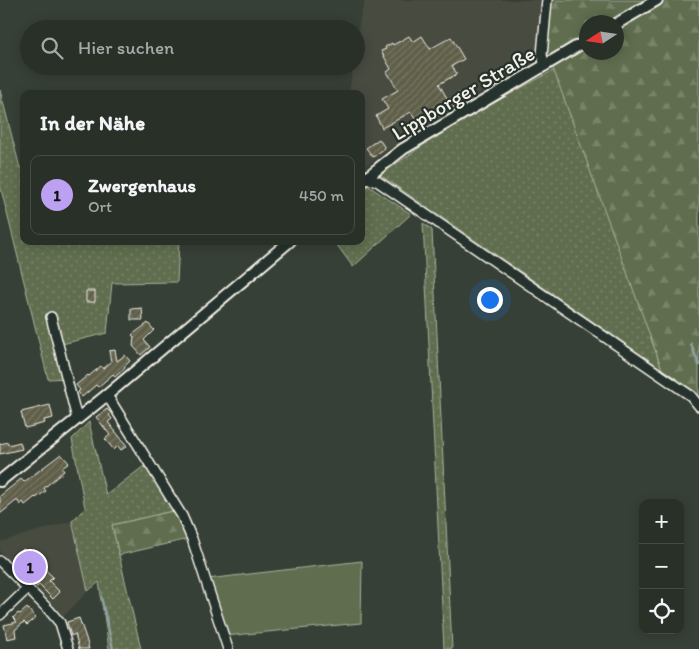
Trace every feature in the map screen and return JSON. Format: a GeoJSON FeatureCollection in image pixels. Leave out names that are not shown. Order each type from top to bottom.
{"type":"FeatureCollection","features":[{"type":"Feature","properties":{"kind":"street"},"geometry":{"type":"LineString","coordinates":[[545,66],[542,55],[547,0]]}},
{"type":"Feature","properties":{"kind":"street"},"geometry":{"type":"LineString","coordinates":[[624,19],[657,0]]}},
{"type":"Feature","properties":{"kind":"street","name":"Lippborger Straße"},"geometry":{"type":"LineString","coordinates":[[365,178],[403,149],[579,45]]}},
{"type":"Feature","properties":{"kind":"street"},"geometry":{"type":"LineString","coordinates":[[365,180],[377,181],[691,396],[699,406]]}},
{"type":"Feature","properties":{"kind":"street"},"geometry":{"type":"LineString","coordinates":[[0,481],[78,419],[285,245]]}},
{"type":"Feature","properties":{"kind":"street"},"geometry":{"type":"LineString","coordinates":[[51,317],[78,419]]}},
{"type":"Feature","properties":{"kind":"street"},"geometry":{"type":"LineString","coordinates":[[107,395],[182,516],[192,539],[228,649]]}},
{"type":"Feature","properties":{"kind":"street"},"geometry":{"type":"LineString","coordinates":[[0,562],[60,623],[68,649]]}},
{"type":"Feature","properties":{"kind":"street"},"geometry":{"type":"LineString","coordinates":[[0,615],[27,589]]}},
{"type":"Feature","properties":{"kind":"shaded area"},"geometry":{"type":"Polygon","coordinates":[[[365,0],[542,0],[537,59],[405,137],[365,167],[365,90],[350,90],[352,75],[365,75],[365,20],[360,20],[365,0]]]}},
{"type":"Feature","properties":{"kind":"shaded area"},"geometry":{"type":"Polygon","coordinates":[[[72,521],[88,591],[63,617],[1,553],[0,542],[72,521]]]}},
{"type":"Feature","properties":{"kind":"green space"},"geometry":{"type":"Polygon","coordinates":[[[551,0],[699,0],[699,396],[662,369],[546,49],[551,0]]]}},
{"type":"Feature","properties":{"kind":"green space"},"geometry":{"type":"Polygon","coordinates":[[[556,69],[662,369],[380,175],[451,126],[556,69]]]}},
{"type":"Feature","properties":{"kind":"green space"},"geometry":{"type":"Polygon","coordinates":[[[0,90],[20,168],[20,245],[179,245],[177,282],[112,283],[107,333],[62,344],[70,378],[48,379],[0,185],[0,90]]]}},
{"type":"Feature","properties":{"kind":"green space"},"geometry":{"type":"Polygon","coordinates":[[[367,185],[411,214],[353,267],[337,245],[365,245],[365,187],[367,185]]]}},
{"type":"Feature","properties":{"kind":"green space"},"geometry":{"type":"Polygon","coordinates":[[[423,223],[432,230],[452,649],[444,649],[423,223]]]}},
{"type":"Feature","properties":{"kind":"green space"},"geometry":{"type":"Polygon","coordinates":[[[89,422],[106,495],[148,463],[177,510],[112,525],[141,649],[109,649],[99,582],[88,591],[72,521],[85,508],[72,439],[89,422]]]}},
{"type":"Feature","properties":{"kind":"green space"},"geometry":{"type":"Polygon","coordinates":[[[177,510],[188,539],[119,555],[112,525],[177,510]]]}},
{"type":"Feature","properties":{"kind":"green space"},"geometry":{"type":"Polygon","coordinates":[[[362,561],[361,623],[225,636],[207,579],[362,561]]]}},
{"type":"Feature","properties":{"kind":"building"},"geometry":{"type":"Polygon","coordinates":[[[409,36],[413,42],[422,36],[430,49],[451,37],[464,59],[452,66],[457,74],[439,84],[448,100],[460,93],[464,101],[419,127],[411,112],[382,128],[376,116],[388,109],[382,99],[398,90],[387,72],[391,69],[381,51],[392,43],[393,45],[409,36]]]}},
{"type":"Feature","properties":{"kind":"building"},"geometry":{"type":"Polygon","coordinates":[[[379,139],[385,148],[373,157],[366,148],[379,139]]]}},
{"type":"Feature","properties":{"kind":"building"},"geometry":{"type":"Polygon","coordinates":[[[86,291],[95,291],[95,302],[86,302],[86,291]]]}},
{"type":"Feature","properties":{"kind":"building"},"geometry":{"type":"Polygon","coordinates":[[[142,308],[143,320],[131,320],[131,309],[142,308]]]}},
{"type":"Feature","properties":{"kind":"building"},"geometry":{"type":"Polygon","coordinates":[[[148,323],[154,330],[144,340],[150,347],[141,355],[133,346],[134,337],[132,335],[148,323]]]}},
{"type":"Feature","properties":{"kind":"building"},"geometry":{"type":"Polygon","coordinates":[[[115,350],[117,361],[125,355],[130,361],[115,377],[113,374],[98,387],[96,385],[82,397],[76,385],[101,366],[103,369],[111,362],[109,351],[115,350]]]}},
{"type":"Feature","properties":{"kind":"building"},"geometry":{"type":"Polygon","coordinates":[[[50,405],[53,418],[44,420],[45,423],[25,428],[21,412],[50,405]]]}},
{"type":"Feature","properties":{"kind":"building"},"geometry":{"type":"Polygon","coordinates":[[[107,409],[111,413],[109,415],[112,419],[108,422],[127,446],[121,450],[118,446],[114,450],[105,439],[110,435],[96,417],[107,409]]]}},
{"type":"Feature","properties":{"kind":"building"},"geometry":{"type":"Polygon","coordinates":[[[8,442],[8,445],[20,442],[22,449],[0,454],[0,444],[8,442]]]}},
{"type":"Feature","properties":{"kind":"building"},"geometry":{"type":"Polygon","coordinates":[[[61,454],[69,463],[62,468],[64,471],[44,488],[46,491],[25,505],[23,502],[20,505],[16,501],[0,514],[0,496],[21,479],[24,482],[61,454]]]}},
{"type":"Feature","properties":{"kind":"building"},"geometry":{"type":"Polygon","coordinates":[[[23,549],[53,577],[49,581],[60,592],[53,599],[17,568],[22,563],[16,557],[23,549]]]}},
{"type":"Feature","properties":{"kind":"building"},"geometry":{"type":"Polygon","coordinates":[[[27,608],[36,618],[27,625],[24,622],[15,630],[16,637],[7,639],[4,625],[17,622],[13,618],[27,608]]]}},
{"type":"Feature","properties":{"kind":"building"},"geometry":{"type":"Polygon","coordinates":[[[79,618],[89,649],[79,649],[75,634],[71,636],[67,622],[79,618]]]}},
{"type":"Feature","properties":{"kind":"waterway"},"geometry":{"type":"LineString","coordinates":[[691,344],[699,365]]}},
{"type":"Feature","properties":{"kind":"waterway"},"geometry":{"type":"LineString","coordinates":[[101,597],[113,649]]}},
{"type":"Feature","properties":{"kind":"place","name":"Zwergenhaus"},"geometry":{"type":"Point","coordinates":[30,567]}}]}
